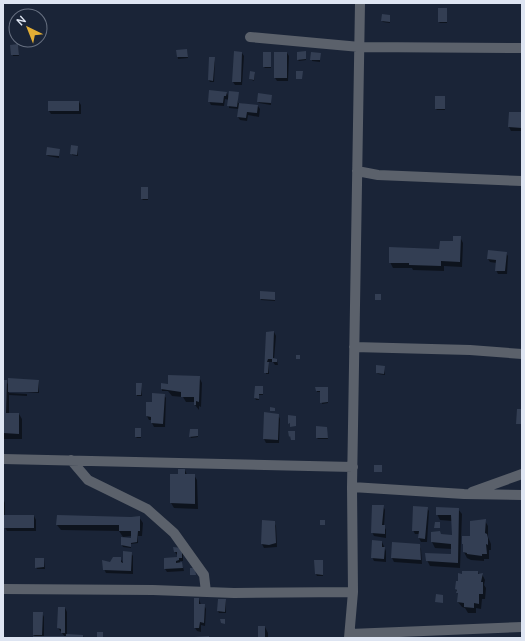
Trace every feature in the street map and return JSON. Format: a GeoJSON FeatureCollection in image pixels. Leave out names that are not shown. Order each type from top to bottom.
{"type":"FeatureCollection","features":[{"type":"Feature","properties":{"kind":"street"},"geometry":{"type":"LineString","coordinates":[[360,3],[352,487],[353,592],[350,636],[522,626]]}},
{"type":"Feature","properties":{"kind":"street"},"geometry":{"type":"LineString","coordinates":[[250,37],[360,47],[522,48]]}},
{"type":"Feature","properties":{"kind":"street"},"geometry":{"type":"LineString","coordinates":[[357,171],[378,175],[522,181]]}},
{"type":"Feature","properties":{"kind":"street"},"geometry":{"type":"LineString","coordinates":[[354,347],[470,350],[522,354]]}},
{"type":"Feature","properties":{"kind":"street"},"geometry":{"type":"LineString","coordinates":[[3,459],[353,467]]}},
{"type":"Feature","properties":{"kind":"street"},"geometry":{"type":"LineString","coordinates":[[71,460],[88,480],[147,509],[174,533],[204,575],[206,592]]}},
{"type":"Feature","properties":{"kind":"street"},"geometry":{"type":"LineString","coordinates":[[464,494],[522,474]]}},
{"type":"Feature","properties":{"kind":"street"},"geometry":{"type":"LineString","coordinates":[[352,487],[464,494],[522,495]]}},
{"type":"Feature","properties":{"kind":"street"},"geometry":{"type":"LineString","coordinates":[[3,589],[40,588],[234,594],[353,592]]}},
{"type":"Feature","properties":{"kind":"building"},"geometry":{"type":"Polygon","coordinates":[[[438,8],[447,8],[447,22],[438,22],[438,8]]]}},
{"type":"Feature","properties":{"kind":"building"},"geometry":{"type":"Polygon","coordinates":[[[382,14],[390,15],[390,22],[381,21],[382,14]]]}},
{"type":"Feature","properties":{"kind":"building"},"geometry":{"type":"Polygon","coordinates":[[[10,48],[18,48],[19,55],[11,55],[10,48]]]}},
{"type":"Feature","properties":{"kind":"building"},"geometry":{"type":"Polygon","coordinates":[[[187,49],[188,57],[177,57],[176,50],[187,49]]]}},
{"type":"Feature","properties":{"kind":"building"},"geometry":{"type":"Polygon","coordinates":[[[234,51],[242,52],[241,82],[232,82],[234,51]]]}},
{"type":"Feature","properties":{"kind":"building"},"geometry":{"type":"Polygon","coordinates":[[[306,51],[306,59],[297,60],[297,52],[306,51]]]}},
{"type":"Feature","properties":{"kind":"building"},"geometry":{"type":"Polygon","coordinates":[[[263,52],[271,52],[271,67],[263,67],[263,52]]]}},
{"type":"Feature","properties":{"kind":"building"},"geometry":{"type":"Polygon","coordinates":[[[274,52],[287,52],[287,78],[274,78],[274,52]]]}},
{"type":"Feature","properties":{"kind":"building"},"geometry":{"type":"Polygon","coordinates":[[[311,52],[321,53],[320,60],[310,60],[311,52]]]}},
{"type":"Feature","properties":{"kind":"building"},"geometry":{"type":"Polygon","coordinates":[[[209,57],[215,57],[213,81],[208,80],[209,57]]]}},
{"type":"Feature","properties":{"kind":"building"},"geometry":{"type":"Polygon","coordinates":[[[250,71],[255,72],[254,80],[249,79],[250,71]]]}},
{"type":"Feature","properties":{"kind":"building"},"geometry":{"type":"Polygon","coordinates":[[[296,71],[303,71],[302,79],[296,79],[296,71]]]}},
{"type":"Feature","properties":{"kind":"building"},"geometry":{"type":"Polygon","coordinates":[[[209,90],[227,92],[226,96],[224,96],[223,103],[208,102],[209,90]]]}},
{"type":"Feature","properties":{"kind":"building"},"geometry":{"type":"Polygon","coordinates":[[[229,91],[239,92],[237,107],[227,106],[229,91]]]}},
{"type":"Feature","properties":{"kind":"building"},"geometry":{"type":"Polygon","coordinates":[[[258,93],[272,95],[271,103],[257,102],[258,93]]]}},
{"type":"Feature","properties":{"kind":"building"},"geometry":{"type":"Polygon","coordinates":[[[435,96],[445,96],[445,109],[435,109],[435,96]]]}},
{"type":"Feature","properties":{"kind":"building"},"geometry":{"type":"Polygon","coordinates":[[[48,101],[79,101],[79,111],[48,111],[48,101]]]}},
{"type":"Feature","properties":{"kind":"building"},"geometry":{"type":"Polygon","coordinates":[[[239,103],[258,105],[257,113],[247,112],[246,118],[237,117],[239,103]]]}},
{"type":"Feature","properties":{"kind":"building"},"geometry":{"type":"Polygon","coordinates":[[[509,112],[522,112],[522,128],[508,127],[509,112]]]}},
{"type":"Feature","properties":{"kind":"building"},"geometry":{"type":"Polygon","coordinates":[[[71,145],[78,146],[77,155],[70,154],[71,145]]]}},
{"type":"Feature","properties":{"kind":"building"},"geometry":{"type":"Polygon","coordinates":[[[47,147],[60,149],[59,156],[46,155],[47,147]]]}},
{"type":"Feature","properties":{"kind":"building"},"geometry":{"type":"Polygon","coordinates":[[[141,187],[148,187],[148,199],[141,199],[141,187]]]}},
{"type":"Feature","properties":{"kind":"building"},"geometry":{"type":"Polygon","coordinates":[[[453,236],[461,236],[460,262],[441,261],[441,266],[389,263],[389,247],[439,249],[440,241],[453,241],[453,236]]]}},
{"type":"Feature","properties":{"kind":"building"},"geometry":{"type":"Polygon","coordinates":[[[488,250],[507,252],[505,271],[495,271],[496,260],[487,259],[488,250]]]}},
{"type":"Feature","properties":{"kind":"building"},"geometry":{"type":"Polygon","coordinates":[[[260,291],[275,292],[275,300],[260,299],[260,291]]]}},
{"type":"Feature","properties":{"kind":"building"},"geometry":{"type":"Polygon","coordinates":[[[375,294],[381,294],[381,300],[375,300],[375,294]]]}},
{"type":"Feature","properties":{"kind":"building"},"geometry":{"type":"Polygon","coordinates":[[[274,331],[273,358],[277,359],[277,362],[272,362],[272,359],[268,359],[268,373],[264,373],[266,332],[274,331]]]}},
{"type":"Feature","properties":{"kind":"building"},"geometry":{"type":"Polygon","coordinates":[[[296,355],[300,355],[300,359],[296,359],[296,355]]]}},
{"type":"Feature","properties":{"kind":"building"},"geometry":{"type":"Polygon","coordinates":[[[376,365],[385,366],[384,374],[376,373],[376,365]]]}},
{"type":"Feature","properties":{"kind":"building"},"geometry":{"type":"Polygon","coordinates":[[[168,375],[200,376],[199,402],[196,401],[196,405],[194,405],[194,397],[181,397],[181,392],[161,389],[161,383],[168,384],[168,375]]]}},
{"type":"Feature","properties":{"kind":"building"},"geometry":{"type":"Polygon","coordinates":[[[8,378],[39,380],[38,392],[8,392],[8,378]]]}},
{"type":"Feature","properties":{"kind":"building"},"geometry":{"type":"Polygon","coordinates":[[[3,380],[7,380],[6,413],[19,413],[19,434],[3,433],[3,380]]]}},
{"type":"Feature","properties":{"kind":"building"},"geometry":{"type":"Polygon","coordinates":[[[136,383],[142,383],[141,395],[136,395],[136,383]]]}},
{"type":"Feature","properties":{"kind":"building"},"geometry":{"type":"Polygon","coordinates":[[[255,386],[263,386],[263,394],[259,394],[259,399],[254,398],[255,386]]]}},
{"type":"Feature","properties":{"kind":"building"},"geometry":{"type":"Polygon","coordinates":[[[315,387],[328,387],[328,402],[320,403],[320,391],[316,391],[315,387]]]}},
{"type":"Feature","properties":{"kind":"building"},"geometry":{"type":"Polygon","coordinates":[[[152,393],[165,394],[163,424],[151,423],[151,417],[146,416],[146,402],[152,402],[152,393]]]}},
{"type":"Feature","properties":{"kind":"building"},"geometry":{"type":"Polygon","coordinates":[[[270,407],[275,408],[275,411],[270,411],[270,407]]]}},
{"type":"Feature","properties":{"kind":"building"},"geometry":{"type":"Polygon","coordinates":[[[517,409],[522,409],[522,424],[516,424],[517,409]]]}},
{"type":"Feature","properties":{"kind":"building"},"geometry":{"type":"Polygon","coordinates":[[[264,412],[279,414],[278,440],[263,439],[264,412]]]}},
{"type":"Feature","properties":{"kind":"building"},"geometry":{"type":"Polygon","coordinates":[[[288,415],[296,416],[296,426],[290,427],[290,423],[288,424],[288,415]]]}},
{"type":"Feature","properties":{"kind":"building"},"geometry":{"type":"Polygon","coordinates":[[[316,426],[327,427],[328,438],[316,438],[316,426]]]}},
{"type":"Feature","properties":{"kind":"building"},"geometry":{"type":"Polygon","coordinates":[[[135,428],[141,428],[141,437],[135,437],[135,428]]]}},
{"type":"Feature","properties":{"kind":"building"},"geometry":{"type":"Polygon","coordinates":[[[190,429],[198,429],[198,436],[189,437],[190,429]]]}},
{"type":"Feature","properties":{"kind":"building"},"geometry":{"type":"Polygon","coordinates":[[[288,431],[295,431],[295,440],[291,440],[288,431]]]}},
{"type":"Feature","properties":{"kind":"building"},"geometry":{"type":"Polygon","coordinates":[[[374,465],[382,465],[382,472],[374,472],[374,465]]]}},
{"type":"Feature","properties":{"kind":"building"},"geometry":{"type":"Polygon","coordinates":[[[178,469],[185,469],[185,474],[195,474],[195,504],[170,503],[170,474],[178,474],[178,469]]]}},
{"type":"Feature","properties":{"kind":"building"},"geometry":{"type":"Polygon","coordinates":[[[372,505],[384,505],[382,525],[385,525],[385,534],[371,533],[372,505]]]}},
{"type":"Feature","properties":{"kind":"building"},"geometry":{"type":"Polygon","coordinates":[[[413,506],[428,507],[425,539],[418,538],[419,531],[412,531],[413,506]]]}},
{"type":"Feature","properties":{"kind":"building"},"geometry":{"type":"Polygon","coordinates":[[[436,507],[459,508],[458,563],[426,561],[425,553],[451,554],[451,544],[431,542],[431,532],[440,531],[441,534],[452,535],[451,515],[436,515],[436,507]]]}},
{"type":"Feature","properties":{"kind":"building"},"geometry":{"type":"Polygon","coordinates":[[[4,515],[34,515],[34,528],[4,528],[4,515]]]}},
{"type":"Feature","properties":{"kind":"building"},"geometry":{"type":"Polygon","coordinates":[[[57,515],[140,516],[140,531],[138,531],[137,542],[131,543],[131,531],[119,531],[119,525],[56,525],[57,515]]]}},
{"type":"Feature","properties":{"kind":"building"},"geometry":{"type":"Polygon","coordinates":[[[486,519],[485,533],[487,534],[488,538],[488,545],[486,544],[487,554],[482,554],[482,556],[463,552],[462,536],[470,536],[470,521],[486,519]]]}},
{"type":"Feature","properties":{"kind":"building"},"geometry":{"type":"Polygon","coordinates":[[[262,520],[275,521],[276,543],[269,545],[261,544],[262,520]]]}},
{"type":"Feature","properties":{"kind":"building"},"geometry":{"type":"Polygon","coordinates":[[[320,520],[325,520],[325,525],[320,525],[320,520]]]}},
{"type":"Feature","properties":{"kind":"building"},"geometry":{"type":"Polygon","coordinates":[[[435,522],[440,522],[440,528],[434,528],[435,522]]]}},
{"type":"Feature","properties":{"kind":"building"},"geometry":{"type":"Polygon","coordinates":[[[121,537],[131,538],[131,547],[121,545],[121,537]]]}},
{"type":"Feature","properties":{"kind":"building"},"geometry":{"type":"Polygon","coordinates":[[[372,540],[382,541],[382,547],[385,547],[384,559],[371,558],[372,540]]]}},
{"type":"Feature","properties":{"kind":"building"},"geometry":{"type":"Polygon","coordinates":[[[392,542],[420,544],[421,560],[391,558],[392,542]]]}},
{"type":"Feature","properties":{"kind":"building"},"geometry":{"type":"Polygon","coordinates":[[[173,547],[182,548],[182,558],[179,558],[176,563],[182,562],[183,568],[164,569],[164,558],[177,557],[177,552],[174,552],[173,547]]]}},
{"type":"Feature","properties":{"kind":"building"},"geometry":{"type":"Polygon","coordinates":[[[123,551],[132,552],[131,571],[103,570],[102,560],[110,562],[113,557],[121,557],[121,562],[123,563],[123,551]]]}},
{"type":"Feature","properties":{"kind":"building"},"geometry":{"type":"Polygon","coordinates":[[[35,558],[44,558],[44,567],[35,568],[35,558]]]}},
{"type":"Feature","properties":{"kind":"building"},"geometry":{"type":"Polygon","coordinates":[[[314,560],[323,560],[323,575],[315,574],[314,560]]]}},
{"type":"Feature","properties":{"kind":"building"},"geometry":{"type":"Polygon","coordinates":[[[190,568],[195,568],[196,575],[190,575],[190,568]]]}},
{"type":"Feature","properties":{"kind":"building"},"geometry":{"type":"Polygon","coordinates":[[[462,571],[478,571],[478,574],[483,573],[481,582],[483,582],[483,594],[479,594],[479,604],[474,603],[474,608],[464,607],[464,603],[457,602],[458,593],[456,593],[457,590],[455,589],[456,581],[458,581],[458,573],[462,574],[462,571]]]}},
{"type":"Feature","properties":{"kind":"building"},"geometry":{"type":"Polygon","coordinates":[[[436,594],[443,595],[443,603],[435,602],[436,594]]]}},
{"type":"Feature","properties":{"kind":"building"},"geometry":{"type":"Polygon","coordinates":[[[194,598],[199,598],[199,604],[205,604],[204,623],[200,622],[199,628],[194,628],[194,598]]]}},
{"type":"Feature","properties":{"kind":"building"},"geometry":{"type":"Polygon","coordinates":[[[218,599],[226,599],[225,612],[217,611],[218,599]]]}},
{"type":"Feature","properties":{"kind":"building"},"geometry":{"type":"Polygon","coordinates":[[[58,607],[65,607],[65,633],[61,633],[61,629],[57,628],[58,607]]]}},
{"type":"Feature","properties":{"kind":"building"},"geometry":{"type":"Polygon","coordinates":[[[33,612],[43,612],[42,635],[33,635],[33,612]]]}},
{"type":"Feature","properties":{"kind":"building"},"geometry":{"type":"Polygon","coordinates":[[[220,619],[225,619],[225,624],[221,623],[220,619]]]}},
{"type":"Feature","properties":{"kind":"building"},"geometry":{"type":"Polygon","coordinates":[[[258,626],[265,626],[265,638],[258,638],[258,626]]]}},
{"type":"Feature","properties":{"kind":"building"},"geometry":{"type":"Polygon","coordinates":[[[97,632],[103,632],[103,638],[97,638],[97,632]]]}},
{"type":"Feature","properties":{"kind":"building"},"geometry":{"type":"Polygon","coordinates":[[[66,634],[83,635],[83,638],[33,638],[33,636],[66,636],[66,634]]]}},
{"type":"Feature","properties":{"kind":"building"},"geometry":{"type":"Polygon","coordinates":[[[209,636],[209,638],[194,637],[209,636]]]}}]}
